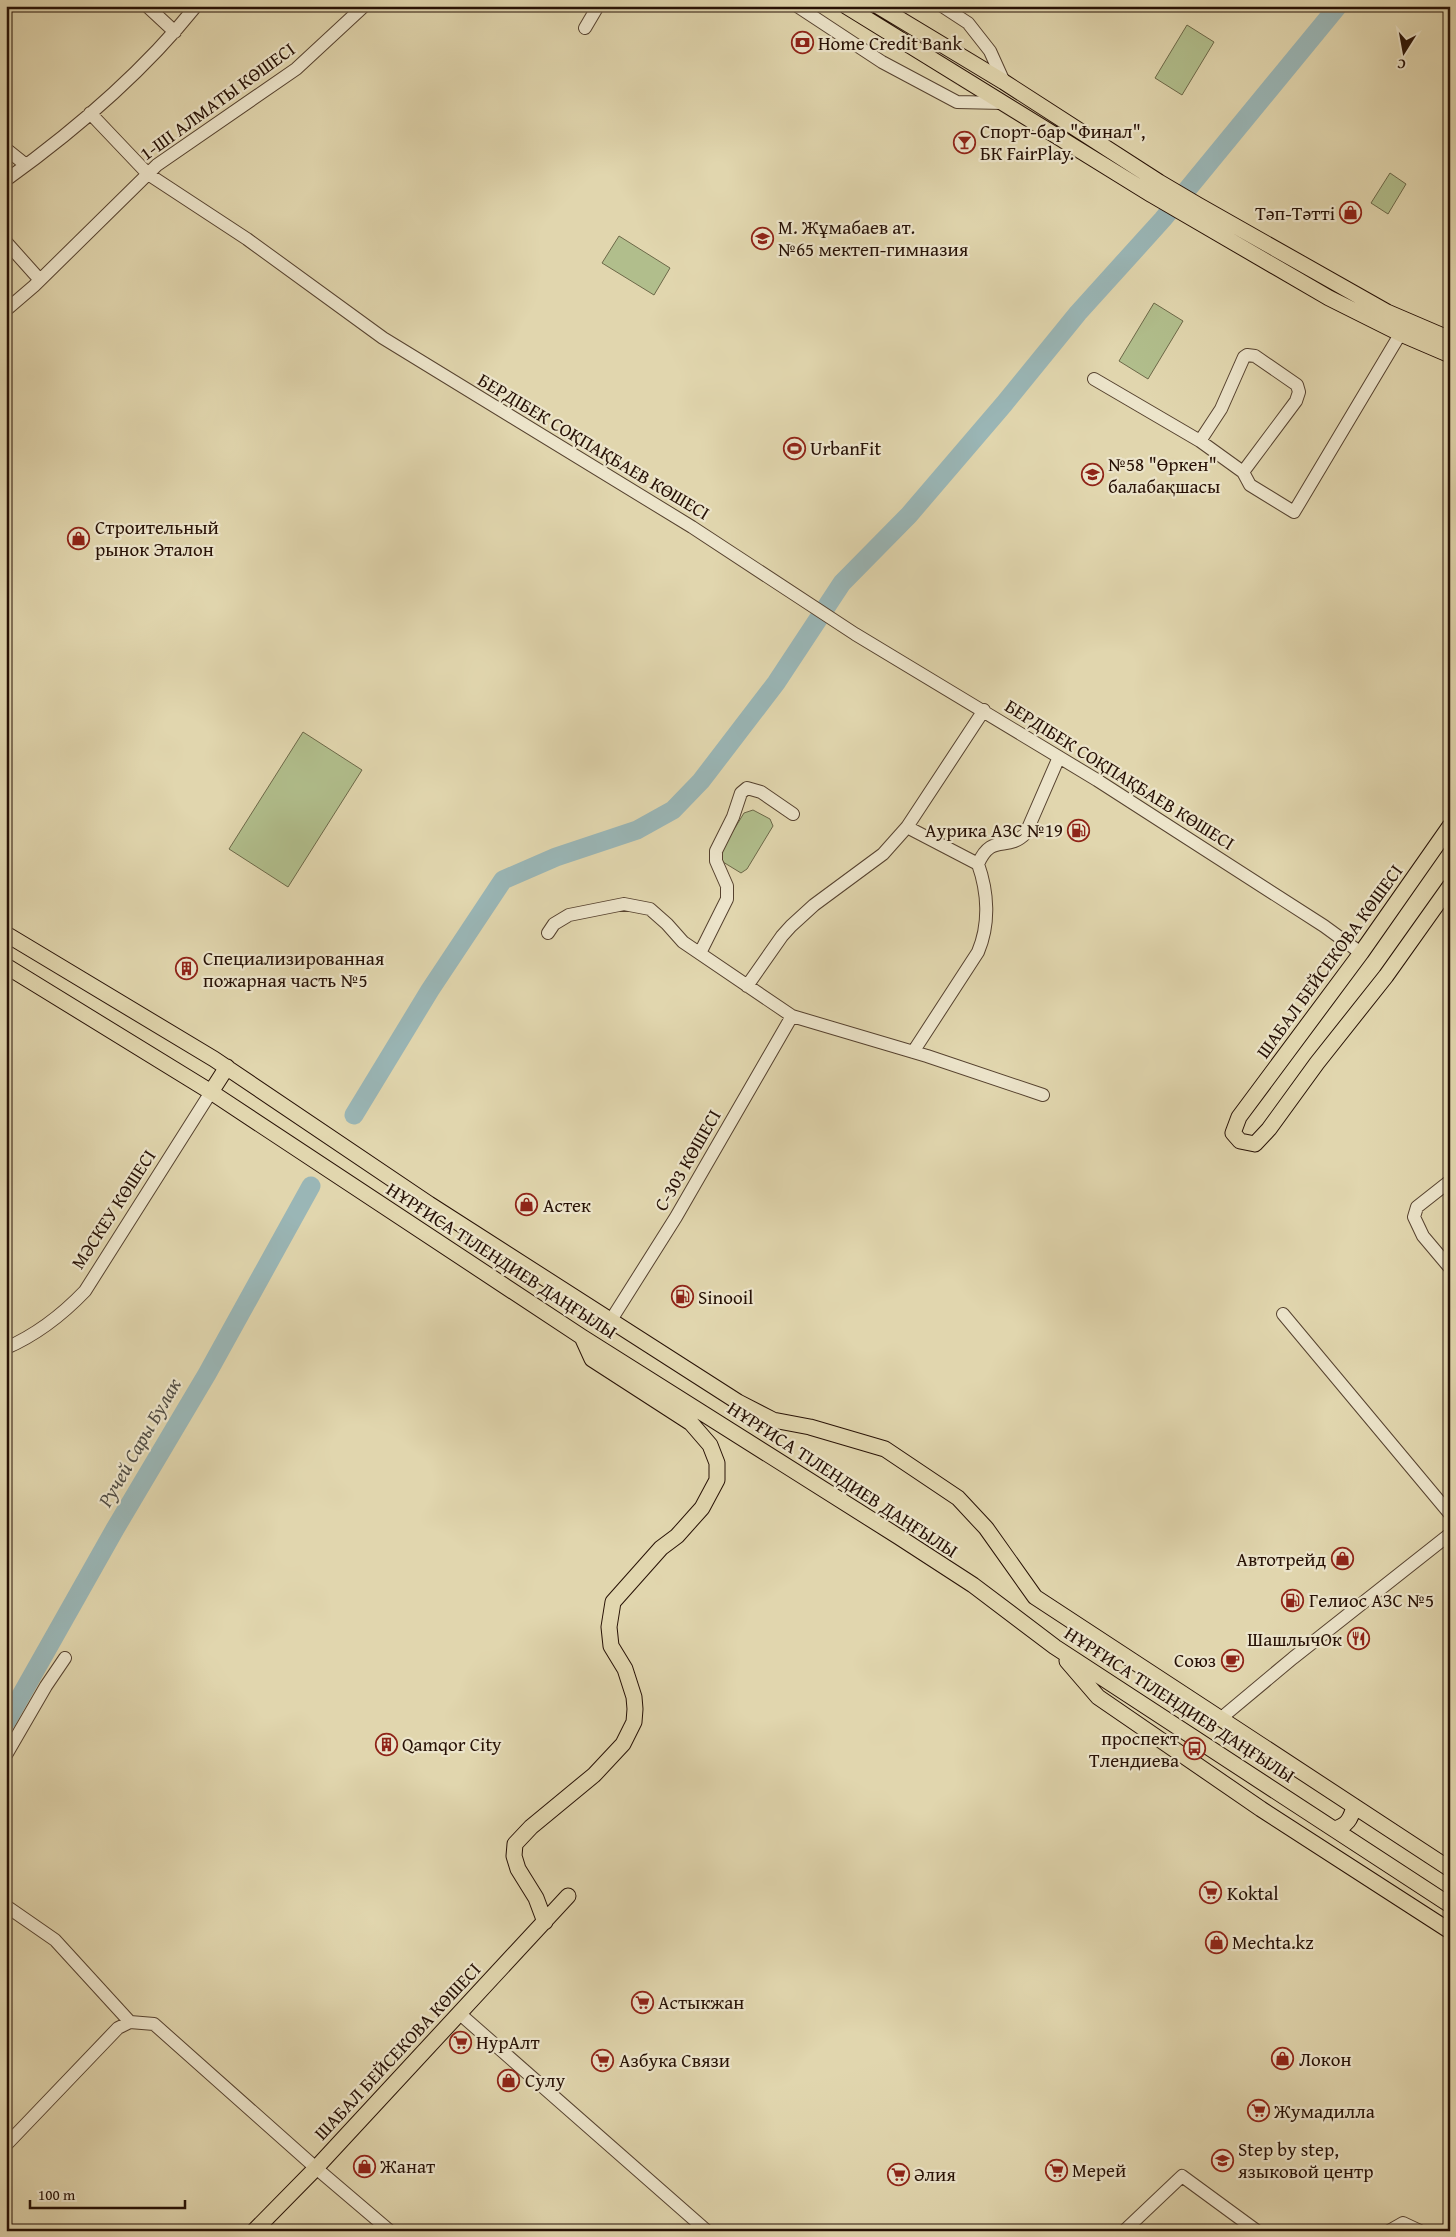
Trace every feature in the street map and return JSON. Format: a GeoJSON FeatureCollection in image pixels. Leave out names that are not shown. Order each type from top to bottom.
{"type":"FeatureCollection","features":[{"type":"Feature","properties":{"kind":"main road"},"geometry":{"type":"LineString","coordinates":[[846,6],[1003,103],[1194,211],[1329,298],[1404,328],[1450,355]]}},
{"type":"Feature","properties":{"kind":"main road"},"geometry":{"type":"LineString","coordinates":[[878,6],[1004,82],[1156,189]]}},
{"type":"Feature","properties":{"kind":"main road"},"geometry":{"type":"LineString","coordinates":[[1404,328],[1450,338]]}},
{"type":"Feature","properties":{"kind":"main road","name":"ШАБАЛ БЕЙСЕКОВА КӨШЕСІ"},"geometry":{"type":"LineString","coordinates":[[1450,826],[1361,953],[1238,1118],[1233,1133],[1236,1138],[1247,1144],[1255,1144],[1269,1129],[1316,1063],[1386,976],[1450,886]]}},
{"type":"Feature","properties":{"kind":"main road","name":"НҰРҒИСА ТІЛЕНДИЕВ ДАҢҒЫЛЫ"},"geometry":{"type":"LineString","coordinates":[[6,934],[227,1067],[429,1204],[738,1402],[773,1420],[810,1427],[885,1449],[958,1498],[986,1528],[1035,1597],[1450,1869]]}},
{"type":"Feature","properties":{"kind":"main road","name":"НҰРҒИСА ТІЛЕНДИЕВ ДАҢҒЫЛЫ"},"geometry":{"type":"LineString","coordinates":[[6,966],[211,1092],[582,1337],[973,1585],[1055,1646],[1450,1905]]}},
{"type":"Feature","properties":{"kind":"main road","name":"МӘСКЕУ КӨШЕСІ"},"geometry":{"type":"LineString","coordinates":[[211,1092],[227,1067]]}},
{"type":"Feature","properties":{"kind":"main road"},"geometry":{"type":"LineString","coordinates":[[413,1226],[429,1204]]}},
{"type":"Feature","properties":{"kind":"main road"},"geometry":{"type":"LineString","coordinates":[[545,1922],[536,1898],[518,1869],[514,1856],[515,1844],[531,1827],[594,1775],[623,1744],[634,1722],[635,1709],[626,1669],[611,1646],[609,1627],[613,1602],[662,1548],[677,1536],[702,1508],[717,1480],[717,1463],[710,1445],[691,1423],[592,1359],[582,1337]]}},
{"type":"Feature","properties":{"kind":"main road"},"geometry":{"type":"LineString","coordinates":[[1019,1620],[1035,1597]]}},
{"type":"Feature","properties":{"kind":"main road"},"geometry":{"type":"LineString","coordinates":[[1055,1646],[1098,1697],[1261,1809],[1450,1931]]}},
{"type":"Feature","properties":{"kind":"main road"},"geometry":{"type":"LineString","coordinates":[[1334,1829],[1342,1827],[1348,1822],[1354,1806]]}},
{"type":"Feature","properties":{"kind":"main road","name":"ШАБАЛ БЕЙСЕКОВА КӨШЕСІ"},"geometry":{"type":"LineString","coordinates":[[254,2231],[316,2168],[568,1896]]}},
{"type":"Feature","properties":{"kind":"street"},"geometry":{"type":"LineString","coordinates":[[147,6],[175,32]]}},
{"type":"Feature","properties":{"kind":"street"},"geometry":{"type":"LineString","coordinates":[[6,180],[90,113],[175,32],[196,6]]}},
{"type":"Feature","properties":{"kind":"street","name":"1-ШІ АЛМАТЫ КӨШЕСІ"},"geometry":{"type":"LineString","coordinates":[[6,310],[40,280],[157,165],[296,69],[364,6]]}},
{"type":"Feature","properties":{"kind":"street"},"geometry":{"type":"LineString","coordinates":[[585,28],[598,6]]}},
{"type":"Feature","properties":{"kind":"street"},"geometry":{"type":"LineString","coordinates":[[797,6],[882,62],[957,102],[1003,103]]}},
{"type":"Feature","properties":{"kind":"street"},"geometry":{"type":"LineString","coordinates":[[942,6],[968,23],[990,52],[1004,82]]}},
{"type":"Feature","properties":{"kind":"street","name":"БЕРДІБЕК СОҚПАҚБАЕВ КӨШЕСІ"},"geometry":{"type":"LineString","coordinates":[[90,113],[148,174],[247,239],[410,356],[692,528],[855,634],[984,710],[1059,757],[1316,921],[1361,953]]}},
{"type":"Feature","properties":{"kind":"street"},"geometry":{"type":"LineString","coordinates":[[6,149],[26,165]]}},
{"type":"Feature","properties":{"kind":"street"},"geometry":{"type":"LineString","coordinates":[[6,242],[40,280]]}},
{"type":"Feature","properties":{"kind":"street"},"geometry":{"type":"LineString","coordinates":[[1094,379],[1200,441],[1243,472],[1250,485],[1294,512],[1404,328]]}},
{"type":"Feature","properties":{"kind":"street"},"geometry":{"type":"LineString","coordinates":[[1200,441],[1221,410],[1244,357],[1247,355],[1255,356],[1296,385],[1299,392],[1296,401],[1243,472]]}},
{"type":"Feature","properties":{"kind":"street"},"geometry":{"type":"LineString","coordinates":[[747,986],[791,926],[814,905],[883,854],[907,827],[984,710]]}},
{"type":"Feature","properties":{"kind":"street"},"geometry":{"type":"LineString","coordinates":[[913,1052],[978,952],[985,935],[986,898],[984,881],[978,864],[982,853],[989,846],[1019,840],[1026,833],[1059,757]]}},
{"type":"Feature","properties":{"kind":"street"},"geometry":{"type":"LineString","coordinates":[[700,953],[727,899],[726,886],[716,861],[716,851],[741,793],[747,788],[761,792],[793,814]]}},
{"type":"Feature","properties":{"kind":"street"},"geometry":{"type":"LineString","coordinates":[[907,827],[978,864]]}},
{"type":"Feature","properties":{"kind":"street"},"geometry":{"type":"LineString","coordinates":[[548,933],[554,924],[569,915],[624,904],[650,910],[667,924],[682,942],[792,1016],[913,1052],[1043,1095]]}},
{"type":"Feature","properties":{"kind":"street","name":"С-303 КӨШЕСІ"},"geometry":{"type":"LineString","coordinates":[[611,1320],[676,1217],[792,1016]]}},
{"type":"Feature","properties":{"kind":"street","name":"МӘСКЕУ КӨШЕСІ"},"geometry":{"type":"LineString","coordinates":[[6,1348],[27,1339],[70,1306],[84,1291],[211,1092]]}},
{"type":"Feature","properties":{"kind":"street"},"geometry":{"type":"LineString","coordinates":[[1450,1181],[1417,1207],[1414,1217],[1416,1224],[1450,1268]]}},
{"type":"Feature","properties":{"kind":"street"},"geometry":{"type":"LineString","coordinates":[[1284,1314],[1450,1514]]}},
{"type":"Feature","properties":{"kind":"street"},"geometry":{"type":"LineString","coordinates":[[1220,1719],[1293,1658],[1450,1534]]}},
{"type":"Feature","properties":{"kind":"street"},"geometry":{"type":"LineString","coordinates":[[6,1755],[46,1686],[65,1658]]}},
{"type":"Feature","properties":{"kind":"street"},"geometry":{"type":"LineString","coordinates":[[6,1906],[54,1940],[135,2023]]}},
{"type":"Feature","properties":{"kind":"street"},"geometry":{"type":"LineString","coordinates":[[460,2014],[706,2231]]}},
{"type":"Feature","properties":{"kind":"street"},"geometry":{"type":"LineString","coordinates":[[6,2146],[118,2028],[135,2023],[154,2024],[390,2231]]}},
{"type":"Feature","properties":{"kind":"street"},"geometry":{"type":"LineString","coordinates":[[1124,2231],[1182,2176],[1257,2231]]}},
{"type":"Feature","properties":{"kind":"street"},"geometry":{"type":"LineString","coordinates":[[1389,2231],[1403,2223],[1420,2231]]}},
{"type":"Feature","properties":{"kind":"green space"},"geometry":{"type":"Polygon","coordinates":[[[1187,25],[1214,42],[1182,95],[1155,78],[1187,25]]]}},
{"type":"Feature","properties":{"kind":"green space"},"geometry":{"type":"Polygon","coordinates":[[[1390,173],[1406,184],[1388,214],[1371,203],[1390,173]]]}},
{"type":"Feature","properties":{"kind":"green space"},"geometry":{"type":"Polygon","coordinates":[[[619,236],[670,268],[654,295],[602,263],[619,236]]]}},
{"type":"Feature","properties":{"kind":"green space"},"geometry":{"type":"Polygon","coordinates":[[[1154,303],[1183,321],[1148,379],[1119,361],[1154,303]]]}},
{"type":"Feature","properties":{"kind":"green space"},"geometry":{"type":"Polygon","coordinates":[[[303,732],[362,770],[288,887],[229,849],[303,732]]]}},
{"type":"Feature","properties":{"kind":"green space"},"geometry":{"type":"Polygon","coordinates":[[[753,810],[770,819],[773,826],[747,869],[741,873],[723,862],[719,854],[744,813],[753,810]]]}},
{"type":"Feature","properties":{"kind":"waterway"},"geometry":{"type":"LineString","coordinates":[[354,1115],[430,990],[503,880],[556,857],[637,830],[673,810],[701,781],[776,683],[842,583],[909,515],[1004,404],[1078,313],[1163,219],[1338,6]]}},
{"type":"Feature","properties":{"kind":"waterway","name":"Ручей Сары Булак"},"geometry":{"type":"LineString","coordinates":[[6,1722],[115,1529],[207,1374],[311,1186]]}},
{"type":"Feature","properties":{"kind":"place","name":"Home Credit Bank"},"geometry":{"type":"Point","coordinates":[802,43]}},
{"type":"Feature","properties":{"kind":"place","name":"Спорт-бар \"Финал\", БК FairPlay."},"geometry":{"type":"Point","coordinates":[964,142]}},
{"type":"Feature","properties":{"kind":"place","name":"Тәп-Тәтті"},"geometry":{"type":"Point","coordinates":[1351,213]}},
{"type":"Feature","properties":{"kind":"place","name":"М. Жұмабаев ат. №65 мектеп-гимназия"},"geometry":{"type":"Point","coordinates":[762,238]}},
{"type":"Feature","properties":{"kind":"place","name":"UrbanFit"},"geometry":{"type":"Point","coordinates":[794,448]}},
{"type":"Feature","properties":{"kind":"place","name":"№58 \"Өркен\" балабақшасы"},"geometry":{"type":"Point","coordinates":[1092,475]}},
{"type":"Feature","properties":{"kind":"place","name":"Строительный рынок Эталон"},"geometry":{"type":"Point","coordinates":[79,538]}},
{"type":"Feature","properties":{"kind":"place","name":"Аурика АЗС №19"},"geometry":{"type":"Point","coordinates":[1079,830]}},
{"type":"Feature","properties":{"kind":"place","name":"Специализированная пожарная часть №5"},"geometry":{"type":"Point","coordinates":[187,969]}},
{"type":"Feature","properties":{"kind":"place","name":"Астек"},"geometry":{"type":"Point","coordinates":[527,1205]}},
{"type":"Feature","properties":{"kind":"place","name":"Sinooil"},"geometry":{"type":"Point","coordinates":[682,1297]}},
{"type":"Feature","properties":{"kind":"place","name":"Автотрейд"},"geometry":{"type":"Point","coordinates":[1342,1559]}},
{"type":"Feature","properties":{"kind":"place","name":"Гелиос АЗС №5"},"geometry":{"type":"Point","coordinates":[1293,1600]}},
{"type":"Feature","properties":{"kind":"place","name":"ШашлычОк"},"geometry":{"type":"Point","coordinates":[1358,1639]}},
{"type":"Feature","properties":{"kind":"place","name":"Союз"},"geometry":{"type":"Point","coordinates":[1232,1660]}},
{"type":"Feature","properties":{"kind":"place","name":"Qamqor City"},"geometry":{"type":"Point","coordinates":[386,1744]}},
{"type":"Feature","properties":{"kind":"place","name":"проспект Тлендиева"},"geometry":{"type":"Point","coordinates":[1195,1749]}},
{"type":"Feature","properties":{"kind":"place","name":"Koktal"},"geometry":{"type":"Point","coordinates":[1211,1893]}},
{"type":"Feature","properties":{"kind":"place","name":"Mechta.kz"},"geometry":{"type":"Point","coordinates":[1216,1942]}},
{"type":"Feature","properties":{"kind":"place","name":"Астыкжан"},"geometry":{"type":"Point","coordinates":[642,2002]}},
{"type":"Feature","properties":{"kind":"place","name":"НурАлт"},"geometry":{"type":"Point","coordinates":[460,2042]}},
{"type":"Feature","properties":{"kind":"place","name":"Локон"},"geometry":{"type":"Point","coordinates":[1283,2059]}},
{"type":"Feature","properties":{"kind":"place","name":"Азбука Связи"},"geometry":{"type":"Point","coordinates":[603,2060]}},
{"type":"Feature","properties":{"kind":"place","name":"Сулу"},"geometry":{"type":"Point","coordinates":[509,2080]}},
{"type":"Feature","properties":{"kind":"place","name":"Жумадилла"},"geometry":{"type":"Point","coordinates":[1258,2111]}},
{"type":"Feature","properties":{"kind":"place","name":"Step by step, языковой центр"},"geometry":{"type":"Point","coordinates":[1222,2160]}},
{"type":"Feature","properties":{"kind":"place","name":"Жанат"},"geometry":{"type":"Point","coordinates":[364,2166]}},
{"type":"Feature","properties":{"kind":"place","name":"Мерей"},"geometry":{"type":"Point","coordinates":[1056,2170]}},
{"type":"Feature","properties":{"kind":"place","name":"Әлия"},"geometry":{"type":"Point","coordinates":[898,2174]}}]}
